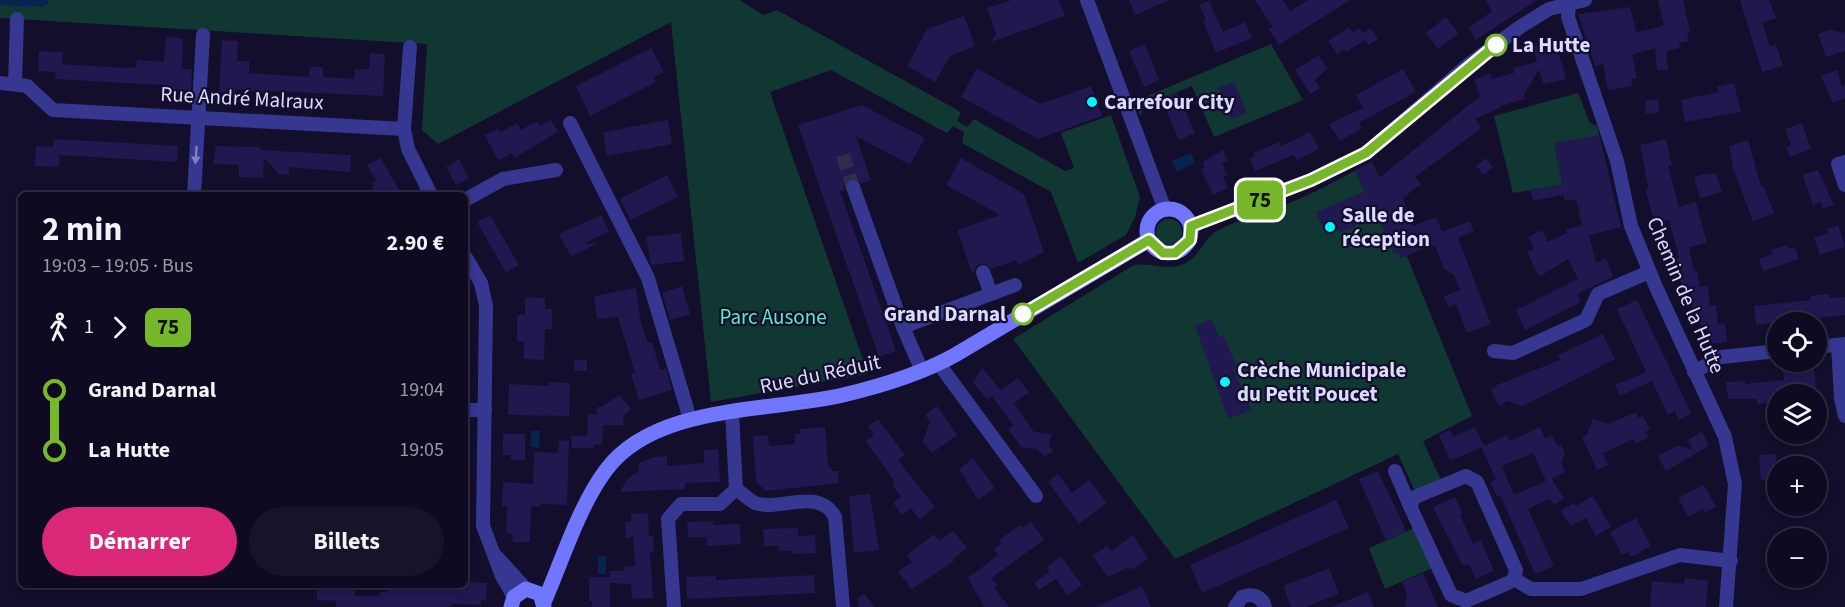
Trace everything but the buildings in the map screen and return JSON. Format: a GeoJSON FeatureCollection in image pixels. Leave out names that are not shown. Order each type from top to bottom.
{"type":"FeatureCollection","features":[{"type":"Feature","properties":{"kind":"street"},"geometry":{"type":"LineString","coordinates":[[1087,0],[1165,210]]}},
{"type":"Feature","properties":{"kind":"street"},"geometry":{"type":"LineString","coordinates":[[1191,226],[1311,180],[1366,153],[1461,71],[1520,27],[1549,9],[1569,2],[1585,0]]}},
{"type":"Feature","properties":{"kind":"street","name":"Chemin de la Hutte"},"geometry":{"type":"LineString","coordinates":[[1569,2],[1568,17],[1617,161],[1631,226],[1649,272],[1725,437],[1735,484],[1726,607]]}},
{"type":"Feature","properties":{"kind":"street"},"geometry":{"type":"LineString","coordinates":[[0,83],[15,83],[17,19]]}},
{"type":"Feature","properties":{"kind":"street"},"geometry":{"type":"LineString","coordinates":[[194,192],[203,35]]}},
{"type":"Feature","properties":{"kind":"street"},"geometry":{"type":"LineString","coordinates":[[410,46],[404,129],[408,149],[430,192]]}},
{"type":"Feature","properties":{"kind":"street","name":"Rue André Malraux"},"geometry":{"type":"LineString","coordinates":[[15,83],[27,86],[53,110],[198,116],[404,129]]}},
{"type":"Feature","properties":{"kind":"street"},"geometry":{"type":"LineString","coordinates":[[570,123],[648,278],[690,419]]}},
{"type":"Feature","properties":{"kind":"street"},"geometry":{"type":"LineString","coordinates":[[1845,162],[1838,164],[1845,185]]}},
{"type":"Feature","properties":{"kind":"street"},"geometry":{"type":"LineString","coordinates":[[468,198],[503,179],[556,170]]}},
{"type":"Feature","properties":{"kind":"street"},"geometry":{"type":"LineString","coordinates":[[854,187],[903,327],[922,371]]}},
{"type":"Feature","properties":{"kind":"street"},"geometry":{"type":"LineString","coordinates":[[1172,209],[1184,215],[1191,226],[1190,240],[1175,253],[1163,253],[1149,240],[1150,221],[1165,210],[1172,209]]}},
{"type":"Feature","properties":{"kind":"street","name":"Rue du Réduit"},"geometry":{"type":"LineString","coordinates":[[544,605],[592,494],[607,469],[630,447],[656,430],[690,419],[842,395],[922,371],[939,364],[1149,240]]}},
{"type":"Feature","properties":{"kind":"street"},"geometry":{"type":"LineString","coordinates":[[468,261],[481,283],[486,306],[483,526],[495,556],[518,599],[540,594],[544,605]]}},
{"type":"Feature","properties":{"kind":"street"},"geometry":{"type":"LineString","coordinates":[[983,272],[991,294]]}},
{"type":"Feature","properties":{"kind":"street"},"geometry":{"type":"LineString","coordinates":[[1494,351],[1513,353],[1586,320],[1598,294],[1649,272]]}},
{"type":"Feature","properties":{"kind":"street"},"geometry":{"type":"LineString","coordinates":[[903,327],[1016,285]]}},
{"type":"Feature","properties":{"kind":"street"},"geometry":{"type":"LineString","coordinates":[[1827,346],[1842,345],[1841,398],[1845,416]]}},
{"type":"Feature","properties":{"kind":"street"},"geometry":{"type":"LineString","coordinates":[[1694,372],[1721,357],[1767,352]]}},
{"type":"Feature","properties":{"kind":"street"},"geometry":{"type":"LineString","coordinates":[[939,364],[1036,496]]}},
{"type":"Feature","properties":{"kind":"street"},"geometry":{"type":"LineString","coordinates":[[468,410],[485,410]]}},
{"type":"Feature","properties":{"kind":"street"},"geometry":{"type":"LineString","coordinates":[[674,607],[668,519],[681,504],[720,504],[736,489],[732,413]]}},
{"type":"Feature","properties":{"kind":"street"},"geometry":{"type":"LineString","coordinates":[[1395,471],[1451,595],[1466,601],[1514,579]]}},
{"type":"Feature","properties":{"kind":"street"},"geometry":{"type":"LineString","coordinates":[[1410,506],[1416,497],[1466,476],[1472,478],[1477,482],[1516,570],[1514,579]]}},
{"type":"Feature","properties":{"kind":"street"},"geometry":{"type":"LineString","coordinates":[[736,489],[756,503],[818,502],[830,508],[835,517],[843,607]]}},
{"type":"Feature","properties":{"kind":"street","name":"Rue du Réduit"},"geometry":{"type":"LineString","coordinates":[[518,599],[549,575],[567,552]]}},
{"type":"Feature","properties":{"kind":"street"},"geometry":{"type":"LineString","coordinates":[[1514,579],[1531,588],[1581,590],[1680,555],[1731,561]]}},
{"type":"Feature","properties":{"kind":"street"},"geometry":{"type":"LineString","coordinates":[[1235,607],[1242,597],[1252,595],[1261,599],[1265,607]]}},
{"type":"Feature","properties":{"kind":"green space","name":"Parc Ausone"},"geometry":{"type":"Polygon","coordinates":[[[0,0],[740,0],[763,15],[777,10],[961,112],[957,121],[967,127],[974,119],[1065,171],[1074,168],[1061,133],[1111,115],[1140,197],[1135,217],[1126,235],[1078,263],[1051,192],[962,143],[964,132],[953,126],[947,133],[831,70],[770,92],[868,374],[711,402],[671,22],[438,144],[422,130],[427,44],[0,18],[0,0]]]}},
{"type":"Feature","properties":{"kind":"green space"},"geometry":{"type":"Polygon","coordinates":[[[1271,44],[1303,100],[1214,137],[1192,86],[1144,106],[1141,116],[1133,102],[1271,44]]]}},
{"type":"Feature","properties":{"kind":"green space"},"geometry":{"type":"Polygon","coordinates":[[[1578,93],[1590,123],[1597,126],[1609,177],[1513,193],[1494,116],[1578,93]]]}},
{"type":"Feature","properties":{"kind":"green space"},"geometry":{"type":"Polygon","coordinates":[[[1372,162],[1400,222],[1397,232],[1472,416],[1423,441],[1441,480],[1415,491],[1398,454],[1175,559],[1013,339],[1132,266],[1175,267],[1181,265],[1192,258],[1217,231],[1235,222],[1304,197],[1372,162]]]}},
{"type":"Feature","properties":{"kind":"green space"},"geometry":{"type":"Polygon","coordinates":[[[1169,219],[1178,223],[1182,232],[1178,241],[1169,245],[1160,241],[1156,232],[1160,223],[1169,219]]]}},
{"type":"Feature","properties":{"kind":"green space"},"geometry":{"type":"Polygon","coordinates":[[[1414,528],[1432,568],[1385,589],[1369,548],[1414,528]]]}},
{"type":"Feature","properties":{"kind":"water"},"geometry":{"type":"Polygon","coordinates":[[[0,0],[49,0],[49,2],[43,7],[0,5],[0,0]]]}},
{"type":"Feature","properties":{"kind":"water"},"geometry":{"type":"Polygon","coordinates":[[[1191,153],[1195,163],[1177,172],[1172,161],[1191,153]]]}},
{"type":"Feature","properties":{"kind":"water"},"geometry":{"type":"Polygon","coordinates":[[[531,431],[540,431],[539,448],[531,447],[531,431]]]}},
{"type":"Feature","properties":{"kind":"water"},"geometry":{"type":"Polygon","coordinates":[[[598,556],[606,556],[606,574],[598,574],[598,556]]]}},
{"type":"Feature","properties":{"kind":"tunnel"},"geometry":{"type":"LineString","coordinates":[[843,155],[853,187]]}},
{"type":"Feature","properties":{"kind":"bus line","name":"75"},"geometry":{"type":"LineString","coordinates":[[1023,314],[1149,240],[1157,250],[1163,253],[1175,253],[1186,246],[1190,240],[1191,226],[1311,180],[1366,153],[1496,45]]}},
{"type":"Feature","properties":{"kind":"place","name":"La Hutte"},"geometry":{"type":"Point","coordinates":[1496,45]}},
{"type":"Feature","properties":{"kind":"place","name":"Carrefour City"},"geometry":{"type":"Point","coordinates":[1092,102]}},
{"type":"Feature","properties":{"kind":"place","name":"Salle de réception"},"geometry":{"type":"Point","coordinates":[1330,227]}},
{"type":"Feature","properties":{"kind":"place","name":"Grand Darnal"},"geometry":{"type":"Point","coordinates":[1023,314]}},
{"type":"Feature","properties":{"kind":"place","name":"Crèche Municipale du Petit Poucet"},"geometry":{"type":"Point","coordinates":[1225,382]}}]}
